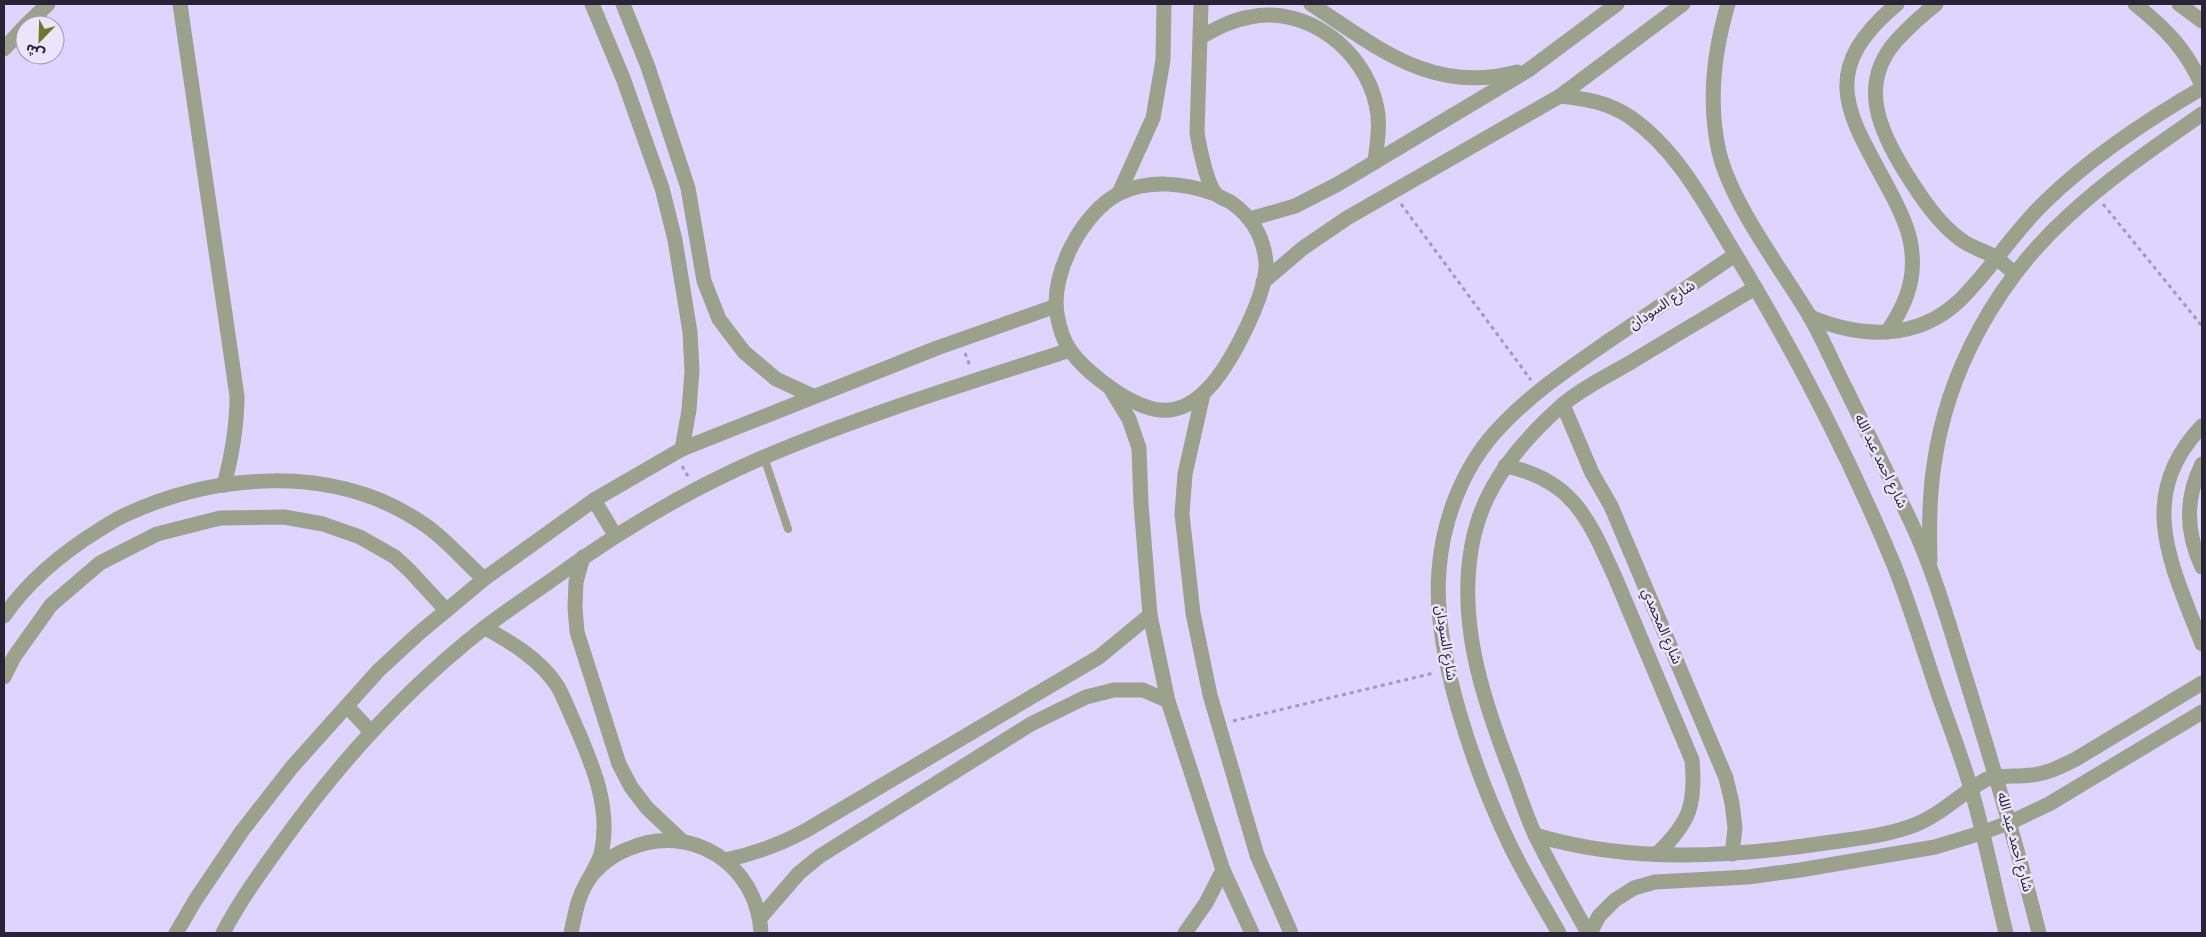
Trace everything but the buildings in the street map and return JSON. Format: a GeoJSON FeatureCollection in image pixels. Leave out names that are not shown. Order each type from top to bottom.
{"type":"FeatureCollection","features":[{"type":"Feature","properties":{"kind":"street"},"geometry":{"type":"LineString","coordinates":[[36,15],[48,4]]}},
{"type":"Feature","properties":{"kind":"street"},"geometry":{"type":"LineString","coordinates":[[180,4],[237,396],[237,426],[232,456],[224,485]]}},
{"type":"Feature","properties":{"kind":"street"},"geometry":{"type":"LineString","coordinates":[[592,4],[623,78],[662,188],[675,240],[690,332],[692,371],[689,410],[678,451]]}},
{"type":"Feature","properties":{"kind":"street"},"geometry":{"type":"LineString","coordinates":[[623,4],[648,67],[688,188],[704,281],[720,319],[744,352],[776,379],[813,396]]}},
{"type":"Feature","properties":{"kind":"street"},"geometry":{"type":"LineString","coordinates":[[1119,193],[1158,184],[1197,187],[1216,194],[1240,209],[1250,219],[1259,233],[1264,249],[1266,266],[1258,301],[1228,360],[1203,394],[1188,405],[1170,410],[1151,410],[1133,403],[1110,388],[1070,350],[1060,327],[1056,306],[1060,276],[1068,252],[1082,229],[1099,210],[1119,193],[1153,118],[1163,60],[1164,4]]}},
{"type":"Feature","properties":{"kind":"street"},"geometry":{"type":"LineString","coordinates":[[1202,4],[1197,133],[1200,153],[1216,194]]}},
{"type":"Feature","properties":{"kind":"street"},"geometry":{"type":"LineString","coordinates":[[1312,4],[1396,59],[1421,70],[1448,76],[1476,78],[1503,76],[1530,69]]}},
{"type":"Feature","properties":{"kind":"street"},"geometry":{"type":"LineString","coordinates":[[1250,219],[1295,206],[1375,162],[1530,69],[1617,4]]}},
{"type":"Feature","properties":{"kind":"street"},"geometry":{"type":"LineString","coordinates":[[1263,282],[1303,248],[1347,218],[1560,96],[1682,4]]}},
{"type":"Feature","properties":{"kind":"street","name":"شارع احمد عبد الله"},"geometry":{"type":"LineString","coordinates":[[1728,4],[1720,30],[1714,71],[1714,112],[1719,152],[1728,180],[1741,206],[1810,317],[1912,524],[1930,569],[2011,822],[2039,933]]}},
{"type":"Feature","properties":{"kind":"street"},"geometry":{"type":"LineString","coordinates":[[1887,332],[1899,315],[1907,296],[1912,275],[1912,254],[1909,234],[1901,214],[1854,125],[1847,89],[1854,53],[1874,24],[1897,4]]}},
{"type":"Feature","properties":{"kind":"street"},"geometry":{"type":"LineString","coordinates":[[1936,4],[1895,41],[1885,56],[1878,73],[1875,92],[1876,110],[1898,161],[1944,225],[1959,239],[1977,250],[1996,258],[2014,273]]}},
{"type":"Feature","properties":{"kind":"street"},"geometry":{"type":"LineString","coordinates":[[1810,317],[1843,329],[1860,332],[1887,332],[1914,327],[1939,316],[1959,301],[2020,228],[2047,200],[2117,142],[2202,86],[2194,66],[2181,46],[2165,29],[2134,4]]}},
{"type":"Feature","properties":{"kind":"street"},"geometry":{"type":"LineString","coordinates":[[2179,4],[2202,21]]}},
{"type":"Feature","properties":{"kind":"street"},"geometry":{"type":"LineString","coordinates":[[1200,37],[1225,23],[1252,16],[1280,16],[1307,23],[1332,36],[1352,55],[1368,78],[1377,105],[1379,132],[1375,162]]}},
{"type":"Feature","properties":{"kind":"street"},"geometry":{"type":"LineString","coordinates":[[4,49],[15,37]]}},
{"type":"Feature","properties":{"kind":"street"},"geometry":{"type":"LineString","coordinates":[[1560,96],[1594,100],[1629,116],[1658,140],[1682,170],[1735,255],[1800,368],[1835,436],[1884,542],[1906,597],[1971,790],[2006,933]]}},
{"type":"Feature","properties":{"kind":"street"},"geometry":{"type":"LineString","coordinates":[[1930,569],[1929,516],[1934,464],[1945,413],[1962,364],[1986,317],[2014,273],[2059,225],[2094,193],[2202,114]]}},
{"type":"Feature","properties":{"kind":"street","name":"شارع السودان"},"geometry":{"type":"LineString","coordinates":[[1559,933],[1509,842],[1491,801],[1464,727],[1449,670],[1439,611],[1438,571],[1444,532],[1457,494],[1475,459],[1499,427],[1538,391],[1735,255]]}},
{"type":"Feature","properties":{"kind":"street","name":"شارع السودان"},"geometry":{"type":"LineString","coordinates":[[1589,933],[1535,835],[1490,719],[1472,646],[1468,609],[1468,571],[1474,534],[1487,499],[1505,466],[1534,432],[1563,405],[1597,382],[1755,288]]}},
{"type":"Feature","properties":{"kind":"street"},"geometry":{"type":"LineString","coordinates":[[176,933],[196,899],[242,831],[292,767],[378,671],[484,579],[594,500],[678,451],[813,396],[1056,306]]}},
{"type":"Feature","properties":{"kind":"street"},"geometry":{"type":"LineString","coordinates":[[223,933],[261,872],[291,830],[371,732],[407,696],[485,628],[583,557],[615,535],[695,490],[764,457],[834,430],[1070,350]]}},
{"type":"Feature","properties":{"kind":"street"},"geometry":{"type":"LineString","coordinates":[[1110,388],[1128,419],[1139,448],[1141,504],[1150,615],[1168,700],[1222,870],[1252,933]]}},
{"type":"Feature","properties":{"kind":"street"},"geometry":{"type":"LineString","coordinates":[[1203,394],[1185,474],[1182,514],[1193,613],[1218,724],[1257,855],[1291,933]]}},
{"type":"Feature","properties":{"kind":"street","name":"شارع المحمدي"},"geometry":{"type":"LineString","coordinates":[[1563,405],[1592,473],[1611,506],[1716,752],[1732,803],[1735,828],[1732,854]]}},
{"type":"Feature","properties":{"kind":"street"},"geometry":{"type":"LineString","coordinates":[[2202,426],[2188,441],[2174,465],[2166,492],[2163,519],[2166,547],[2202,644]]}},
{"type":"Feature","properties":{"kind":"street"},"geometry":{"type":"LineString","coordinates":[[2202,464],[2195,478],[2190,502],[2190,528],[2195,552],[2202,567]]}},
{"type":"Feature","properties":{"kind":"street","name":"شارع المحمدي"},"geometry":{"type":"LineString","coordinates":[[1505,466],[1526,470],[1546,478],[1563,490],[1578,506],[1604,552],[1692,760],[1694,786],[1689,812],[1677,835],[1658,853]]}},
{"type":"Feature","properties":{"kind":"street"},"geometry":{"type":"LineString","coordinates":[[4,616],[18,596],[67,550],[124,515],[186,492],[224,485],[290,480],[331,486],[377,500],[419,521],[484,579]]}},
{"type":"Feature","properties":{"kind":"street"},"geometry":{"type":"LineString","coordinates":[[594,500],[615,535]]}},
{"type":"Feature","properties":{"kind":"street"},"geometry":{"type":"LineString","coordinates":[[4,677],[14,657],[51,605],[100,563],[157,534],[220,518],[284,517],[323,524],[360,537],[395,557],[446,610]]}},
{"type":"Feature","properties":{"kind":"street"},"geometry":{"type":"LineString","coordinates":[[583,557],[576,590],[577,632],[619,764],[631,787],[647,808],[682,841]]}},
{"type":"Feature","properties":{"kind":"street"},"geometry":{"type":"LineString","coordinates":[[725,860],[757,853],[781,844],[804,832],[1099,657],[1150,615]]}},
{"type":"Feature","properties":{"kind":"street"},"geometry":{"type":"LineString","coordinates":[[485,628],[525,653],[558,687],[584,744],[595,774],[602,801],[604,828],[601,855],[576,905],[572,933]]}},
{"type":"Feature","properties":{"kind":"street"},"geometry":{"type":"LineString","coordinates":[[1535,835],[1565,844],[1596,850],[1732,854],[1816,844],[1898,830],[1931,818],[1978,783],[1996,776],[2033,775],[2055,769],[2076,759],[2202,683]]}},
{"type":"Feature","properties":{"kind":"street"},"geometry":{"type":"LineString","coordinates":[[760,918],[799,873],[820,856],[1038,720],[1086,697],[1114,690],[1144,690],[1168,700]]}},
{"type":"Feature","properties":{"kind":"street"},"geometry":{"type":"LineString","coordinates":[[347,706],[371,732]]}},
{"type":"Feature","properties":{"kind":"street"},"geometry":{"type":"LineString","coordinates":[[1589,933],[1599,916],[1615,900],[1634,888],[1655,882],[1748,877],[1800,870],[1935,846],[1981,833],[2011,822],[2049,804],[2202,712]]}},
{"type":"Feature","properties":{"kind":"street"},"geometry":{"type":"LineString","coordinates":[[587,882],[601,865],[626,849],[639,844],[660,840],[682,841],[705,848],[725,860],[741,876],[749,889],[760,918],[761,933]]}},
{"type":"Feature","properties":{"kind":"street"},"geometry":{"type":"LineString","coordinates":[[1185,933],[1206,903],[1222,870]]}},
{"type":"Feature","properties":{"kind":"lane"},"geometry":{"type":"LineString","coordinates":[[764,457],[788,529]]}},
{"type":"Feature","properties":{"kind":"path"},"geometry":{"type":"LineString","coordinates":[[1393,192],[1538,391]]}},
{"type":"Feature","properties":{"kind":"path"},"geometry":{"type":"LineString","coordinates":[[2094,193],[2202,326]]}},
{"type":"Feature","properties":{"kind":"path"},"geometry":{"type":"LineString","coordinates":[[960,340],[976,381]]}},
{"type":"Feature","properties":{"kind":"path"},"geometry":{"type":"LineString","coordinates":[[678,451],[695,490]]}},
{"type":"Feature","properties":{"kind":"path"},"geometry":{"type":"LineString","coordinates":[[1218,724],[1449,670]]}}]}
